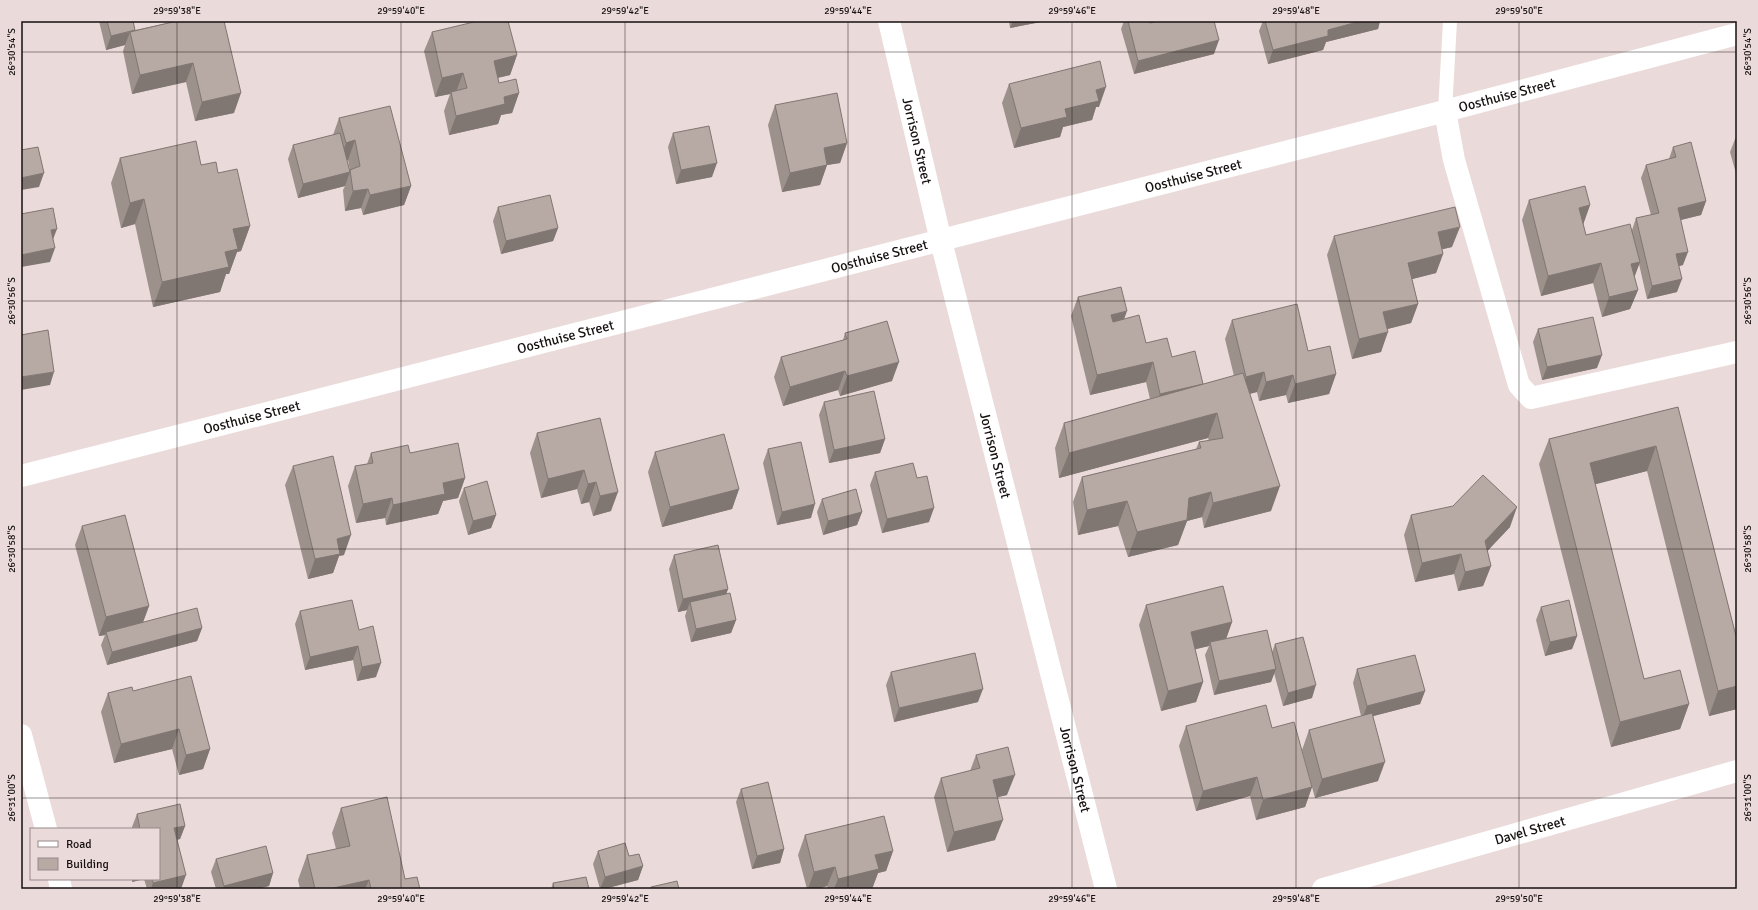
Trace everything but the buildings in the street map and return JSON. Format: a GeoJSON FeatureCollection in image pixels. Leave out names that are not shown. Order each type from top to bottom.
{"type":"FeatureCollection","features":[{"type":"Feature","properties":{"kind":"street","name":"Jorrison Street"},"geometry":{"type":"LineString","coordinates":[[889,21],[942,240],[1106,889]]}},
{"type":"Feature","properties":{"kind":"street","name":"Oosthuise Street"},"geometry":{"type":"LineString","coordinates":[[21,476],[1445,111],[1737,34]]}},
{"type":"Feature","properties":{"kind":"street"},"geometry":{"type":"LineString","coordinates":[[1445,111],[1454,160],[1519,385],[1531,398],[1737,352]]}},
{"type":"Feature","properties":{"kind":"street"},"geometry":{"type":"LineString","coordinates":[[21,735],[46,828]]}},
{"type":"Feature","properties":{"kind":"street","name":"Davel Street"},"geometry":{"type":"LineString","coordinates":[[1323,889],[1737,771]]}},
{"type":"Feature","properties":{"kind":"lane"},"geometry":{"type":"LineString","coordinates":[[1445,111],[1450,21]]}}]}
